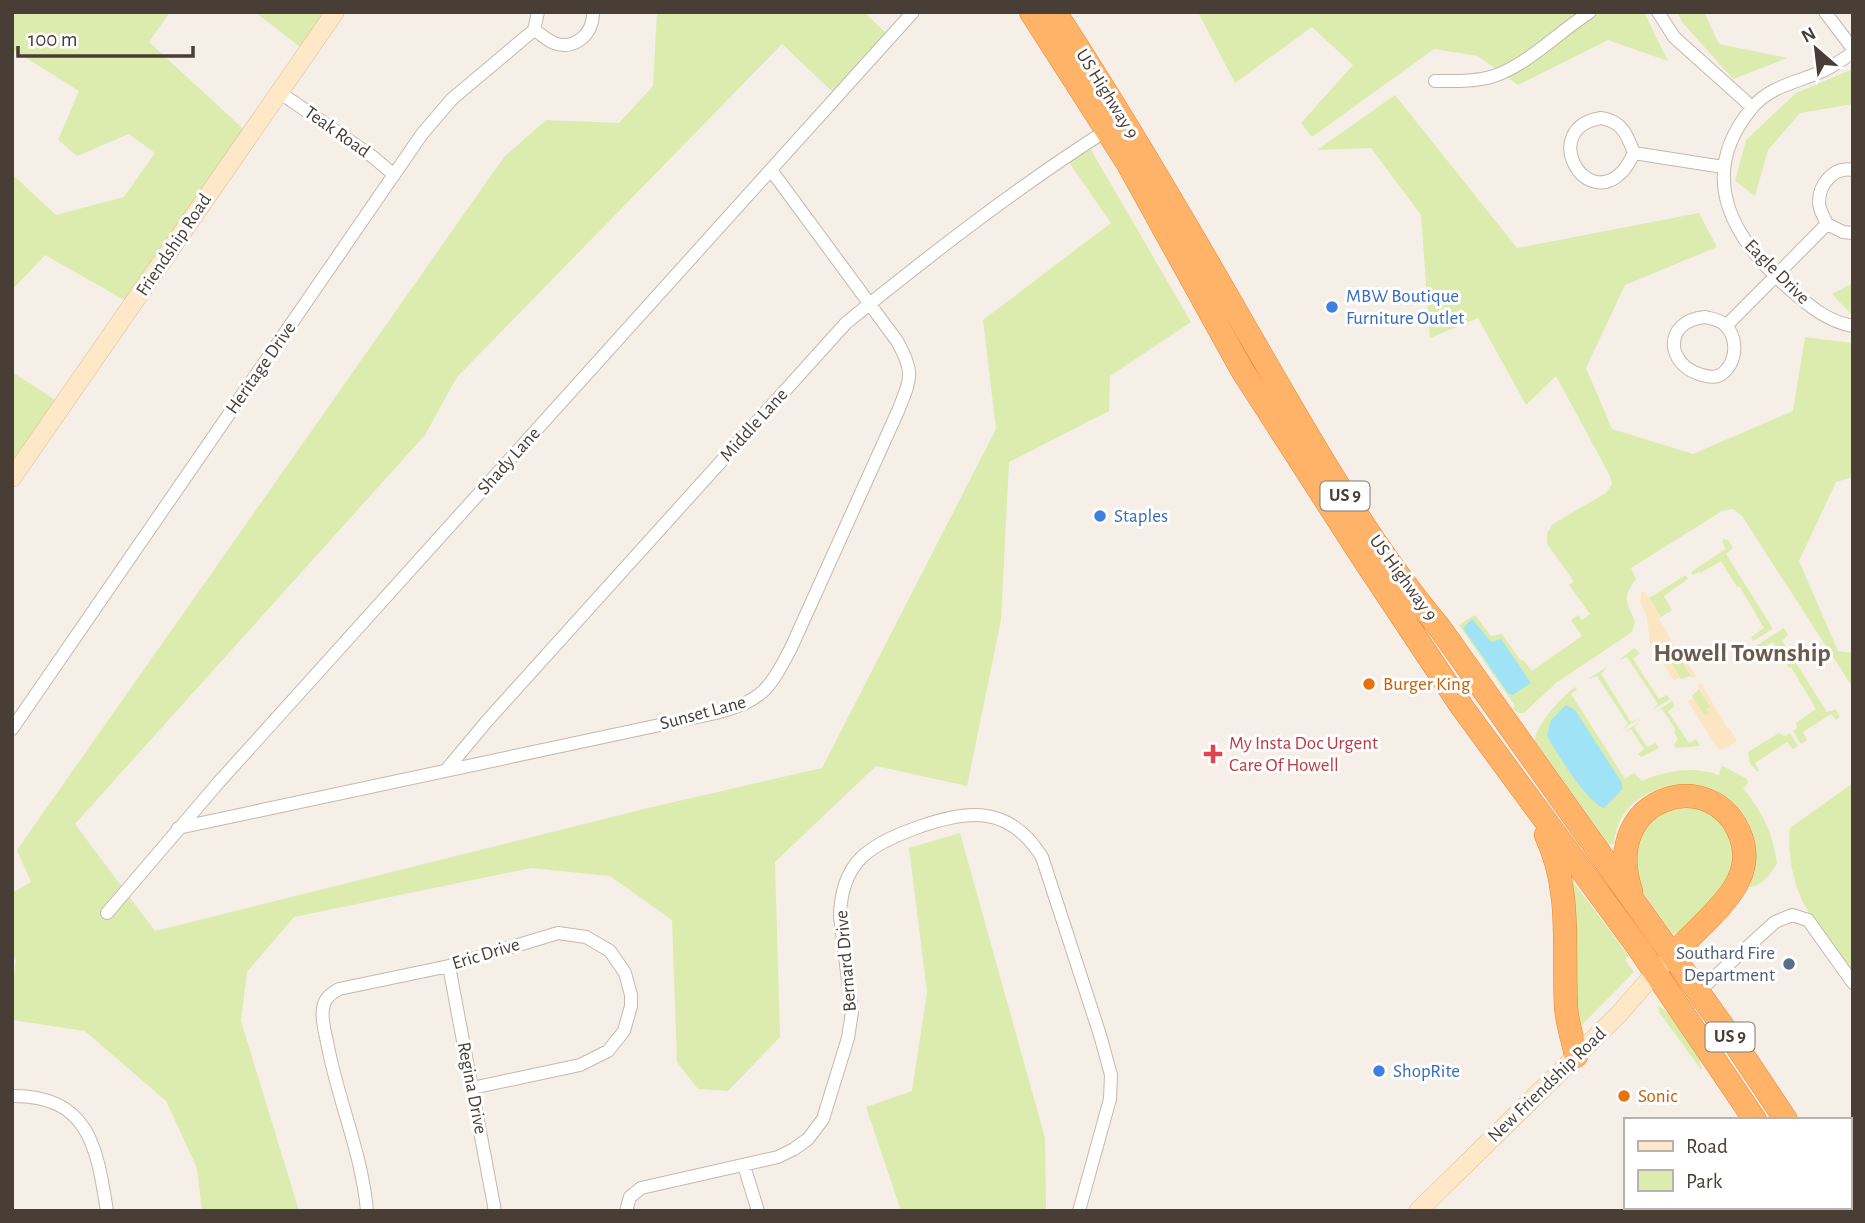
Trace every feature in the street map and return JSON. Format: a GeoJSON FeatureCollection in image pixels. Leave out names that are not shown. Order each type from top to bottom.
{"type":"FeatureCollection","features":[{"type":"Feature","properties":{"kind":"highway","name":"US Highway 9"},"geometry":{"type":"LineString","coordinates":[[1031,12],[1127,162],[1256,393],[1462,707],[1655,972],[1754,1118]]}},
{"type":"Feature","properties":{"kind":"highway","name":"US Highway 9"},"geometry":{"type":"LineString","coordinates":[[1055,12],[1153,167],[1290,406],[1378,546],[1672,955],[1785,1118]]}},
{"type":"Feature","properties":{"kind":"highway"},"geometry":{"type":"LineString","coordinates":[[1635,904],[1626,877],[1624,851],[1633,826],[1643,814],[1657,803],[1681,796],[1705,800],[1727,814],[1738,828],[1743,842],[1744,862],[1741,876],[1729,896],[1672,955]]}},
{"type":"Feature","properties":{"kind":"highway"},"geometry":{"type":"LineString","coordinates":[[1531,803],[1559,865],[1567,937],[1566,1010],[1577,1056]]}},
{"type":"Feature","properties":{"kind":"street","name":"Friendship Road"},"geometry":{"type":"LineString","coordinates":[[12,478],[335,12]]}},
{"type":"Feature","properties":{"kind":"street"},"geometry":{"type":"LineString","coordinates":[[538,12],[534,30],[562,45],[578,42],[591,28],[593,12]]}},
{"type":"Feature","properties":{"kind":"street","name":"Shady Lane"},"geometry":{"type":"LineString","coordinates":[[107,912],[178,828],[913,12]]}},
{"type":"Feature","properties":{"kind":"street"},"geometry":{"type":"LineString","coordinates":[[1435,81],[1469,80],[1495,75],[1511,68],[1590,12]]}},
{"type":"Feature","properties":{"kind":"street"},"geometry":{"type":"LineString","coordinates":[[1658,12],[1674,37],[1752,107]]}},
{"type":"Feature","properties":{"kind":"street"},"geometry":{"type":"LineString","coordinates":[[1825,12],[1853,51]]}},
{"type":"Feature","properties":{"kind":"street","name":"Heritage Drive"},"geometry":{"type":"LineString","coordinates":[[12,729],[393,174],[452,99],[534,30]]}},
{"type":"Feature","properties":{"kind":"street","name":"Eagle Drive"},"geometry":{"type":"LineString","coordinates":[[1853,51],[1825,70],[1787,83],[1752,107],[1740,124],[1723,167],[1727,204],[1738,232],[1776,276],[1807,304],[1829,319],[1853,327]]}},
{"type":"Feature","properties":{"kind":"street","name":"Teak Road"},"geometry":{"type":"LineString","coordinates":[[279,92],[373,157],[393,174]]}},
{"type":"Feature","properties":{"kind":"street"},"geometry":{"type":"LineString","coordinates":[[1601,118],[1617,123],[1625,130],[1634,153],[1624,171],[1611,180],[1601,182],[1592,181],[1579,173],[1570,151],[1572,139],[1579,127],[1587,121],[1601,118]]}},
{"type":"Feature","properties":{"kind":"street","name":"Middle Lane"},"geometry":{"type":"LineString","coordinates":[[447,770],[487,721],[846,323],[1047,170],[1107,130]]}},
{"type":"Feature","properties":{"kind":"street"},"geometry":{"type":"LineString","coordinates":[[1634,153],[1723,167]]}},
{"type":"Feature","properties":{"kind":"street","name":"Sunset Lane"},"geometry":{"type":"LineString","coordinates":[[178,828],[716,713],[748,703],[762,693],[777,676],[791,648],[898,411],[909,379],[907,359],[771,170]]}},
{"type":"Feature","properties":{"kind":"street"},"geometry":{"type":"LineString","coordinates":[[1853,170],[1837,172],[1824,184],[1819,202],[1827,224],[1843,232],[1853,233]]}},
{"type":"Feature","properties":{"kind":"street"},"geometry":{"type":"LineString","coordinates":[[1726,326],[1827,224]]}},
{"type":"Feature","properties":{"kind":"street"},"geometry":{"type":"LineString","coordinates":[[1705,317],[1718,320],[1726,326],[1735,349],[1730,366],[1724,373],[1709,377],[1690,372],[1683,367],[1673,345],[1678,328],[1694,318],[1705,317]]}},
{"type":"Feature","properties":{"kind":"street","name":"Bernard Drive"},"geometry":{"type":"LineString","coordinates":[[626,1211],[631,1198],[641,1188],[778,1157],[794,1149],[817,1128],[827,1110],[852,1020],[840,917],[843,887],[852,868],[864,854],[886,839],[957,815],[980,814],[1015,827],[1033,843],[1042,858],[1101,1035],[1111,1075],[1110,1099],[1079,1211]]}},
{"type":"Feature","properties":{"kind":"street"},"geometry":{"type":"LineString","coordinates":[[1698,992],[1775,922],[1792,915],[1808,920],[1853,983]]}},
{"type":"Feature","properties":{"kind":"street","name":"Eric Drive"},"geometry":{"type":"LineString","coordinates":[[367,1211],[362,1169],[336,1085],[323,1008],[326,999],[339,989],[449,966],[544,936],[572,934],[586,937],[610,951],[629,983],[631,1006],[624,1031],[617,1042],[596,1059],[580,1065],[472,1088]]}},
{"type":"Feature","properties":{"kind":"street","name":"New Friendship Road"},"geometry":{"type":"LineString","coordinates":[[1418,1211],[1618,1015],[1672,955]]}},
{"type":"Feature","properties":{"kind":"street","name":"Regina Drive"},"geometry":{"type":"LineString","coordinates":[[449,966],[495,1211]]}},
{"type":"Feature","properties":{"kind":"street"},"geometry":{"type":"LineString","coordinates":[[12,1096],[45,1099],[64,1109],[83,1126],[96,1152],[107,1211]]}},
{"type":"Feature","properties":{"kind":"street"},"geometry":{"type":"LineString","coordinates":[[744,1166],[758,1211]]}},
{"type":"Feature","properties":{"kind":"green space"},"geometry":{"type":"Polygon","coordinates":[[[12,12],[170,12],[149,42],[251,136],[135,306],[45,255],[12,290],[13,175],[56,215],[124,197],[155,153],[129,134],[77,156],[58,140],[79,91],[12,49],[12,12]]]}},
{"type":"Feature","properties":{"kind":"green space"},"geometry":{"type":"Polygon","coordinates":[[[255,12],[329,12],[308,53],[255,12]]]}},
{"type":"Feature","properties":{"kind":"green space"},"geometry":{"type":"Polygon","coordinates":[[[657,12],[864,12],[889,36],[839,98],[782,44],[457,377],[425,435],[75,824],[155,931],[644,809],[822,768],[996,429],[983,320],[1111,223],[1066,158],[1087,143],[1191,322],[1110,376],[1109,411],[1009,462],[1001,620],[967,786],[876,766],[775,862],[780,1037],[728,1091],[698,1089],[677,1062],[672,920],[610,876],[531,868],[294,917],[247,972],[241,1021],[299,1211],[202,1211],[197,1168],[166,1101],[85,1031],[12,1020],[16,961],[12,951],[12,893],[31,882],[17,850],[504,157],[546,120],[619,123],[653,86],[657,12]]]}},
{"type":"Feature","properties":{"kind":"green space"},"geometry":{"type":"Polygon","coordinates":[[[1198,12],[1644,12],[1668,61],[1608,40],[1518,85],[1478,56],[1434,49],[1312,137],[1301,123],[1353,65],[1312,27],[1235,83],[1198,12]]]}},
{"type":"Feature","properties":{"kind":"green space"},"geometry":{"type":"Polygon","coordinates":[[[1677,12],[1704,12],[1719,44],[1788,58],[1733,79],[1682,22],[1677,12]]]}},
{"type":"Feature","properties":{"kind":"green space"},"geometry":{"type":"Polygon","coordinates":[[[1853,69],[1853,104],[1800,113],[1768,150],[1755,196],[1735,181],[1746,140],[1796,93],[1853,69]]]}},
{"type":"Feature","properties":{"kind":"green space"},"geometry":{"type":"Polygon","coordinates":[[[1395,95],[1517,248],[1699,213],[1717,247],[1625,285],[1586,368],[1612,429],[1693,454],[1793,411],[1805,337],[1853,343],[1853,477],[1836,482],[1799,561],[1838,651],[1853,653],[1853,688],[1742,516],[1733,509],[1722,511],[1631,568],[1636,579],[1627,595],[1635,622],[1632,632],[1556,683],[1524,713],[1512,709],[1515,706],[1459,625],[1475,615],[1491,636],[1502,634],[1521,661],[1532,671],[1582,636],[1571,620],[1578,615],[1582,620],[1590,614],[1569,585],[1574,581],[1547,544],[1547,533],[1553,524],[1606,493],[1612,484],[1556,376],[1526,405],[1478,318],[1430,338],[1421,215],[1371,148],[1317,150],[1395,95]]]}},
{"type":"Feature","properties":{"kind":"green space"},"geometry":{"type":"Polygon","coordinates":[[[1853,283],[1853,316],[1832,294],[1853,283]]]}},
{"type":"Feature","properties":{"kind":"green space"},"geometry":{"type":"Polygon","coordinates":[[[12,372],[66,407],[12,486],[12,372]]]}},
{"type":"Feature","properties":{"kind":"green space"},"geometry":{"type":"Polygon","coordinates":[[[1724,539],[1728,540],[1733,548],[1726,554],[1773,629],[1753,641],[1751,637],[1764,628],[1721,561],[1700,573],[1693,575],[1691,572],[1726,549],[1722,542],[1724,539]]]}},
{"type":"Feature","properties":{"kind":"green space"},"geometry":{"type":"Polygon","coordinates":[[[1686,575],[1688,579],[1664,596],[1672,610],[1661,617],[1649,598],[1686,575]]]}},
{"type":"Feature","properties":{"kind":"green space"},"geometry":{"type":"Polygon","coordinates":[[[1784,628],[1788,635],[1782,641],[1827,712],[1836,709],[1840,717],[1836,720],[1831,714],[1803,732],[1807,740],[1801,744],[1793,731],[1797,728],[1796,723],[1816,709],[1773,642],[1759,650],[1756,646],[1784,628]]]}},
{"type":"Feature","properties":{"kind":"green space"},"geometry":{"type":"Polygon","coordinates":[[[1634,648],[1640,653],[1633,659],[1659,699],[1667,695],[1670,699],[1652,710],[1658,704],[1627,657],[1619,660],[1634,648]]]}},
{"type":"Feature","properties":{"kind":"green space"},"geometry":{"type":"Polygon","coordinates":[[[1673,656],[1680,658],[1691,676],[1681,679],[1668,659],[1673,656]]]}},
{"type":"Feature","properties":{"kind":"green space"},"geometry":{"type":"Polygon","coordinates":[[[1607,667],[1601,674],[1631,722],[1640,718],[1621,730],[1628,724],[1597,676],[1588,679],[1607,667]]]}},
{"type":"Feature","properties":{"kind":"green space"},"geometry":{"type":"Polygon","coordinates":[[[1575,687],[1577,689],[1571,694],[1625,779],[1634,773],[1642,781],[1661,774],[1690,770],[1719,775],[1723,766],[1747,779],[1748,783],[1743,788],[1766,823],[1777,863],[1765,879],[1758,885],[1749,887],[1754,845],[1744,815],[1724,795],[1697,786],[1669,787],[1642,797],[1623,816],[1614,844],[1609,845],[1535,741],[1544,719],[1575,687]]]}},
{"type":"Feature","properties":{"kind":"green space"},"geometry":{"type":"Polygon","coordinates":[[[1699,689],[1710,706],[1709,713],[1705,716],[1692,696],[1699,689]]]}},
{"type":"Feature","properties":{"kind":"green space"},"geometry":{"type":"Polygon","coordinates":[[[1672,701],[1674,706],[1668,712],[1689,743],[1696,739],[1700,746],[1676,748],[1676,730],[1662,709],[1654,713],[1672,701]]]}},
{"type":"Feature","properties":{"kind":"green space"},"geometry":{"type":"Polygon","coordinates":[[[1641,721],[1634,727],[1647,747],[1656,743],[1659,748],[1641,757],[1638,754],[1644,749],[1631,729],[1623,733],[1641,721]]]}},
{"type":"Feature","properties":{"kind":"green space"},"geometry":{"type":"Polygon","coordinates":[[[1779,733],[1784,736],[1790,733],[1798,746],[1793,749],[1787,742],[1755,763],[1758,772],[1750,764],[1748,752],[1779,733]]]}},
{"type":"Feature","properties":{"kind":"green space"},"geometry":{"type":"Polygon","coordinates":[[[1853,783],[1853,972],[1805,906],[1792,868],[1789,838],[1790,828],[1853,783]]]}},
{"type":"Feature","properties":{"kind":"green space"},"geometry":{"type":"Polygon","coordinates":[[[1701,804],[1734,835],[1732,880],[1678,935],[1676,932],[1673,935],[1640,888],[1631,852],[1650,814],[1701,804]]]}},
{"type":"Feature","properties":{"kind":"green space"},"geometry":{"type":"Polygon","coordinates":[[[960,833],[1045,1138],[1046,1211],[901,1211],[866,1107],[912,1091],[927,992],[909,848],[960,833]]]}},
{"type":"Feature","properties":{"kind":"green space"},"geometry":{"type":"Polygon","coordinates":[[[1574,883],[1629,956],[1625,960],[1634,972],[1576,1031],[1571,885],[1574,883]]]}},
{"type":"Feature","properties":{"kind":"green space"},"geometry":{"type":"Polygon","coordinates":[[[1658,1006],[1672,1017],[1686,1035],[1702,1071],[1659,1012],[1658,1006]]]}},
{"type":"Feature","properties":{"kind":"sand"},"geometry":{"type":"Polygon","coordinates":[[[1642,591],[1661,617],[1659,619],[1675,647],[1696,676],[1692,678],[1680,659],[1675,661],[1672,657],[1669,659],[1680,677],[1674,681],[1650,643],[1647,617],[1640,601],[1642,591]]]}},
{"type":"Feature","properties":{"kind":"sand"},"geometry":{"type":"Polygon","coordinates":[[[1701,683],[1737,741],[1722,750],[1717,747],[1688,702],[1693,698],[1705,716],[1709,713],[1706,709],[1710,706],[1697,686],[1701,683]]]}},
{"type":"Feature","properties":{"kind":"water"},"geometry":{"type":"Polygon","coordinates":[[[1472,619],[1491,642],[1501,639],[1531,683],[1513,695],[1508,693],[1463,628],[1472,619]]]}},
{"type":"Feature","properties":{"kind":"water"},"geometry":{"type":"Polygon","coordinates":[[[1566,705],[1575,710],[1622,783],[1622,790],[1604,808],[1581,788],[1547,736],[1551,720],[1566,705]]]}},
{"type":"Feature","properties":{"kind":"place","name":"MBW Boutique Furniture Outlet"},"geometry":{"type":"Point","coordinates":[1332,307]}},
{"type":"Feature","properties":{"kind":"place","name":"Staples"},"geometry":{"type":"Point","coordinates":[1100,516]}},
{"type":"Feature","properties":{"kind":"place","name":"Burger King"},"geometry":{"type":"Point","coordinates":[1369,684]}},
{"type":"Feature","properties":{"kind":"place","name":"My Insta Doc Urgent Care Of Howell"},"geometry":{"type":"Point","coordinates":[1213,754]}},
{"type":"Feature","properties":{"kind":"place","name":"Southard Fire Department"},"geometry":{"type":"Point","coordinates":[1789,964]}},
{"type":"Feature","properties":{"kind":"place","name":"ShopRite"},"geometry":{"type":"Point","coordinates":[1379,1071]}},
{"type":"Feature","properties":{"kind":"place","name":"Sonic"},"geometry":{"type":"Point","coordinates":[1624,1096]}},
{"type":"Feature","properties":{"kind":"district","name":"Howell Township"},"geometry":{"type":"Point","coordinates":[1742,653]}}]}
